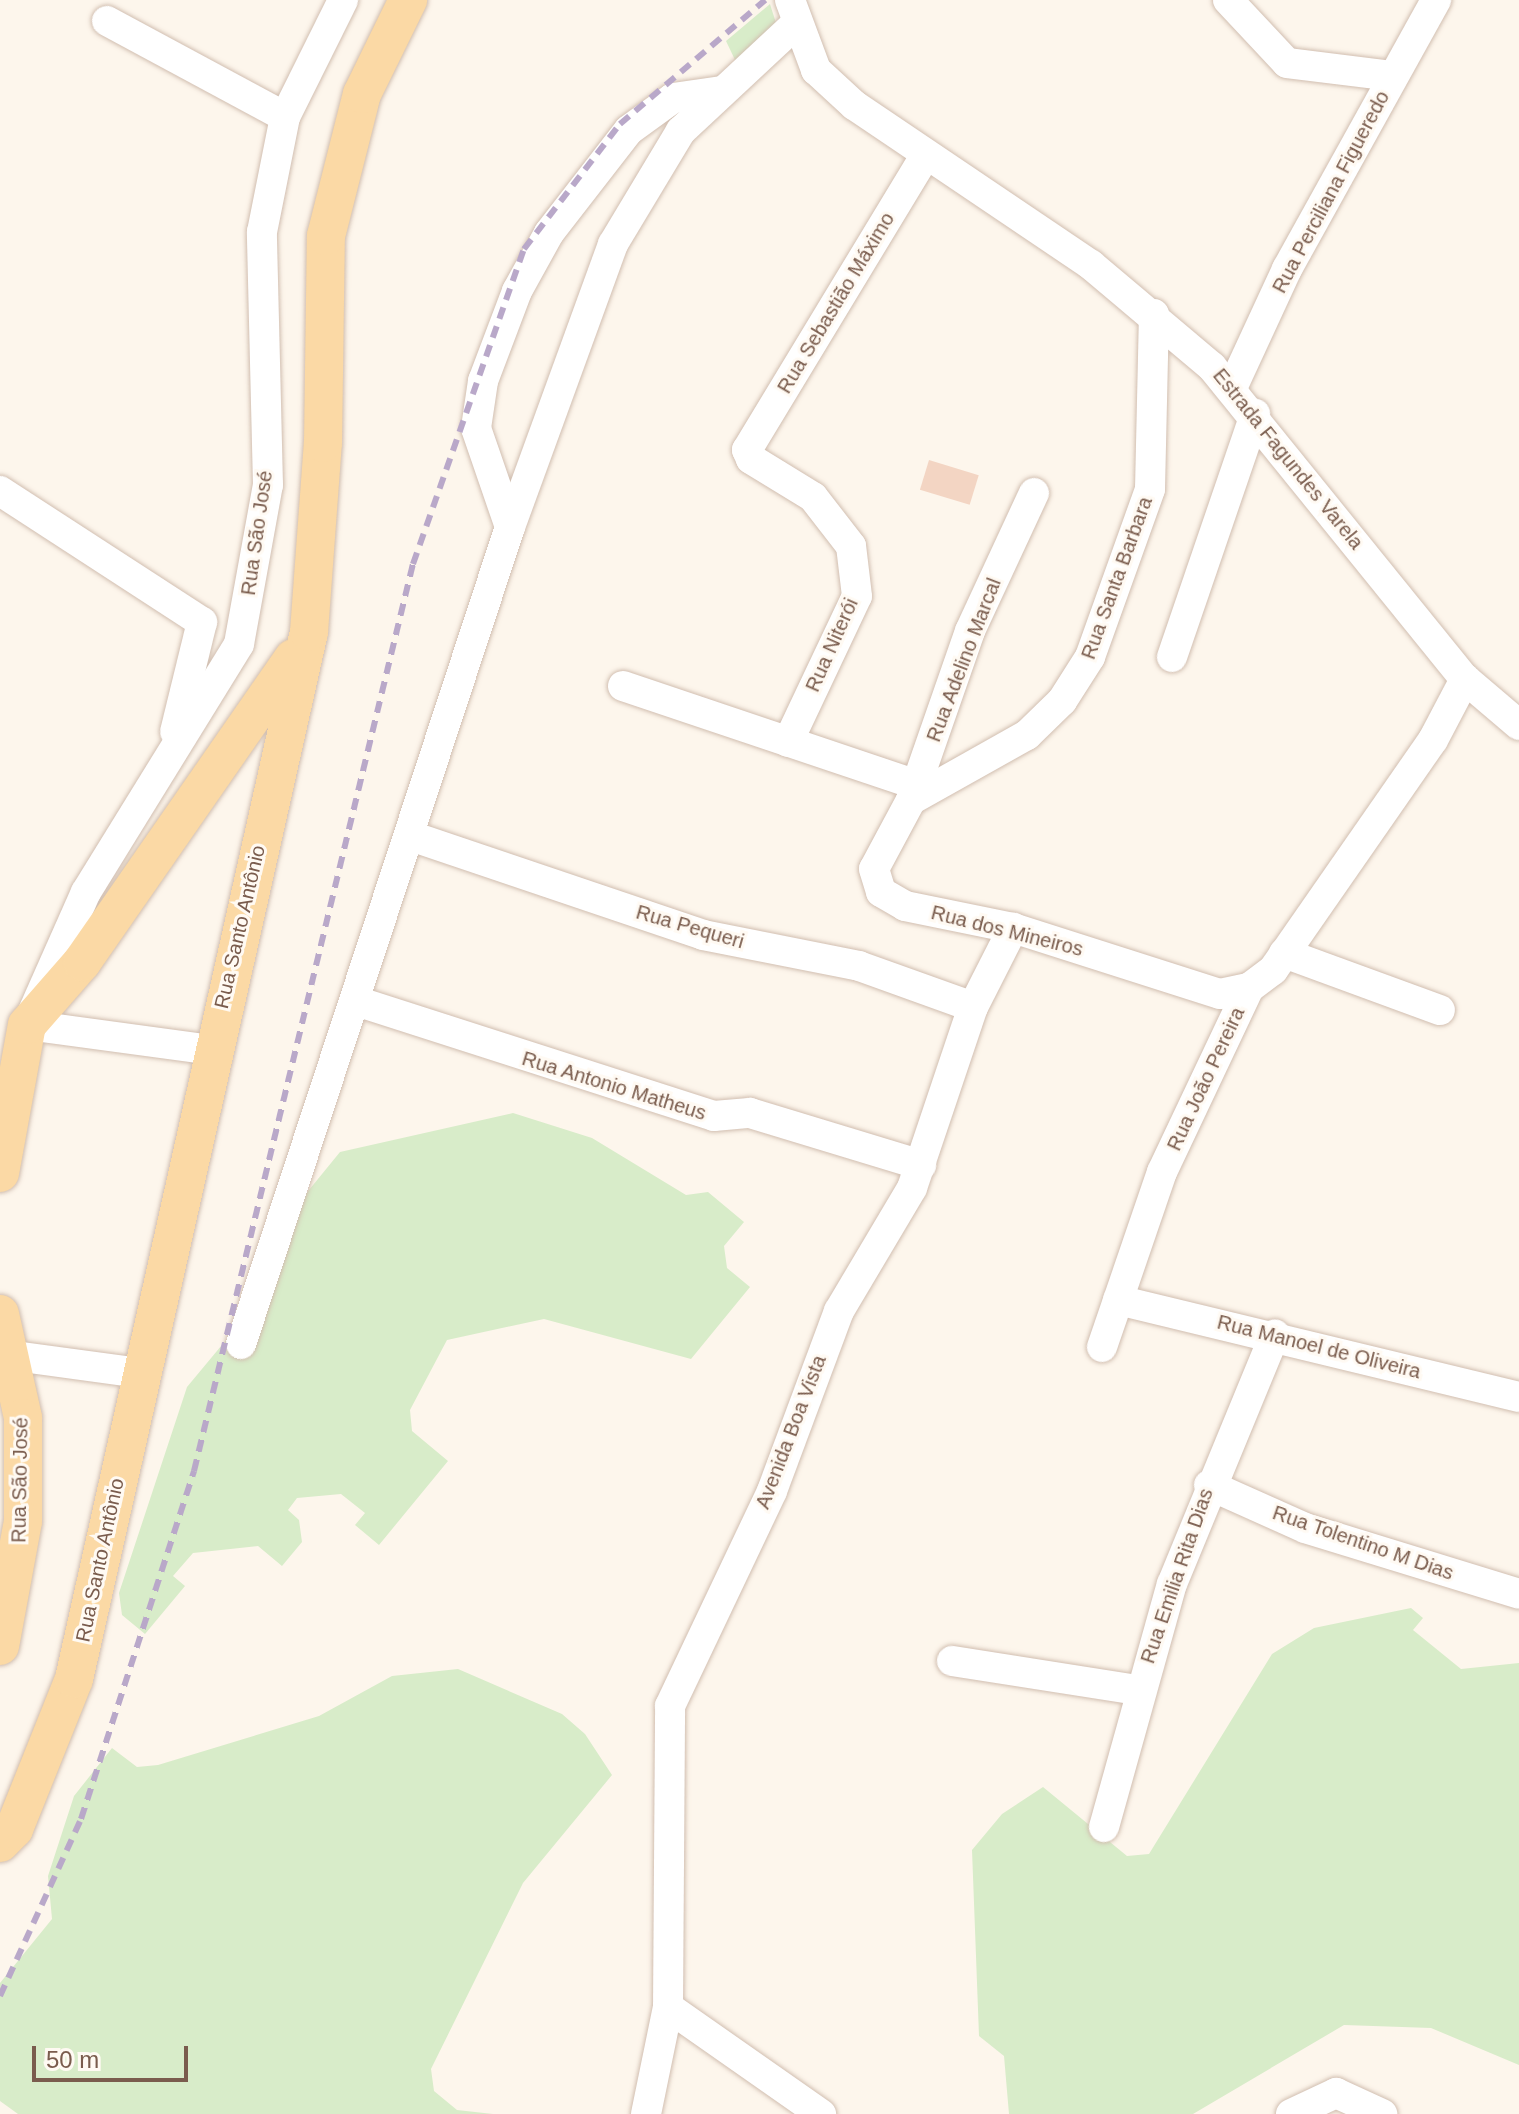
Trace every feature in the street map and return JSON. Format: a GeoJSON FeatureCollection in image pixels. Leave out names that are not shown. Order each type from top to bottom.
{"type":"FeatureCollection","features":[{"type":"Feature","properties":{"kind":"main road","name":"Rua Santo Antônio"},"geometry":{"type":"LineString","coordinates":[[0,1843],[14,1829],[74,1679],[212,1050],[309,632],[323,443],[326,236],[362,94],[408,0]]}},
{"type":"Feature","properties":{"kind":"main road"},"geometry":{"type":"LineString","coordinates":[[27,1025],[82,962],[309,632]]}},
{"type":"Feature","properties":{"kind":"main road","name":"Rua São José"},"geometry":{"type":"LineString","coordinates":[[0,1173],[27,1025]]}},
{"type":"Feature","properties":{"kind":"main road","name":"Rua São José"},"geometry":{"type":"LineString","coordinates":[[0,1314],[5,1355],[23,1418],[23,1521],[0,1646]]}},
{"type":"Feature","properties":{"kind":"street","name":"Rua São José"},"geometry":{"type":"LineString","coordinates":[[27,1025],[86,892],[239,644],[263,514],[262,232],[285,117],[343,0]]}},
{"type":"Feature","properties":{"kind":"street"},"geometry":{"type":"LineString","coordinates":[[1228,0],[1287,63],[1393,76]]}},
{"type":"Feature","properties":{"kind":"street","name":"Rua Perciliana Figueredo"},"geometry":{"type":"LineString","coordinates":[[1232,388],[1393,76],[1436,0]]}},
{"type":"Feature","properties":{"kind":"street"},"geometry":{"type":"LineString","coordinates":[[241,1344],[411,836],[510,527],[613,244],[645,180],[794,12]]}},
{"type":"Feature","properties":{"kind":"street","name":"Estrada Fagundes Varela"},"geometry":{"type":"LineString","coordinates":[[794,12],[816,70],[925,156],[1154,314],[1232,388],[1465,679],[1513,706]]}},
{"type":"Feature","properties":{"kind":"street"},"geometry":{"type":"LineString","coordinates":[[107,21],[285,117]]}},
{"type":"Feature","properties":{"kind":"street"},"geometry":{"type":"LineString","coordinates":[[510,527],[476,428],[483,381],[517,291],[549,233],[629,130],[673,98],[722,91]]}},
{"type":"Feature","properties":{"kind":"street","name":"Rua Sebastião Máximo"},"geometry":{"type":"LineString","coordinates":[[747,450],[925,156]]}},
{"type":"Feature","properties":{"kind":"street","name":"Rua Santa Barbara"},"geometry":{"type":"LineString","coordinates":[[914,792],[1027,735],[1062,701],[1090,657],[1150,489],[1154,314]]}},
{"type":"Feature","properties":{"kind":"street"},"geometry":{"type":"LineString","coordinates":[[1172,657],[1255,414]]}},
{"type":"Feature","properties":{"kind":"street","name":"Rua Niterói"},"geometry":{"type":"LineString","coordinates":[[747,450],[751,459],[813,497],[851,546],[857,596],[788,742]]}},
{"type":"Feature","properties":{"kind":"street"},"geometry":{"type":"LineString","coordinates":[[0,491],[202,622],[168,760]]}},
{"type":"Feature","properties":{"kind":"street","name":"Rua Adelino Marcal"},"geometry":{"type":"LineString","coordinates":[[914,792],[970,631],[1034,493]]}},
{"type":"Feature","properties":{"kind":"street","name":"Rua João Pereira"},"geometry":{"type":"LineString","coordinates":[[1102,1347],[1162,1172],[1249,988],[1284,953],[1433,740],[1465,679]]}},
{"type":"Feature","properties":{"kind":"street"},"geometry":{"type":"LineString","coordinates":[[623,686],[788,742],[914,792]]}},
{"type":"Feature","properties":{"kind":"street","name":"Rua dos Mineiros"},"geometry":{"type":"LineString","coordinates":[[914,792],[874,869],[881,892],[905,906],[1013,928],[1220,994],[1249,988]]}},
{"type":"Feature","properties":{"kind":"street","name":"Rua Pequeri"},"geometry":{"type":"LineString","coordinates":[[411,836],[703,935],[859,966],[973,1007]]}},
{"type":"Feature","properties":{"kind":"street","name":"Avenida Boa Vista"},"geometry":{"type":"LineString","coordinates":[[646,2114],[668,2007],[670,1706],[772,1491],[839,1311],[921,1165],[973,1007],[1013,928]]}},
{"type":"Feature","properties":{"kind":"street"},"geometry":{"type":"LineString","coordinates":[[1284,953],[1440,1010]]}},
{"type":"Feature","properties":{"kind":"street","name":"Rua Antonio Matheus"},"geometry":{"type":"LineString","coordinates":[[356,1001],[714,1116],[750,1113],[921,1165]]}},
{"type":"Feature","properties":{"kind":"street"},"geometry":{"type":"LineString","coordinates":[[27,1025],[212,1050]]}},
{"type":"Feature","properties":{"kind":"street","name":"Rua Manoel de Oliveira"},"geometry":{"type":"LineString","coordinates":[[1118,1300],[1275,1334],[1519,1397]]}},
{"type":"Feature","properties":{"kind":"street","name":"Rua Emilia Rita Dias"},"geometry":{"type":"LineString","coordinates":[[1104,1827],[1137,1690],[1209,1485],[1275,1334]]}},
{"type":"Feature","properties":{"kind":"street"},"geometry":{"type":"LineString","coordinates":[[5,1355],[141,1373]]}},
{"type":"Feature","properties":{"kind":"street","name":"Rua Tolentino M Dias"},"geometry":{"type":"LineString","coordinates":[[1209,1485],[1305,1528],[1519,1594]]}},
{"type":"Feature","properties":{"kind":"street"},"geometry":{"type":"LineString","coordinates":[[952,1661],[1137,1690]]}},
{"type":"Feature","properties":{"kind":"street"},"geometry":{"type":"LineString","coordinates":[[668,2007],[821,2114]]}},
{"type":"Feature","properties":{"kind":"street"},"geometry":{"type":"LineString","coordinates":[[1291,2114],[1336,2093],[1382,2114]]}},
{"type":"Feature","properties":{"kind":"green space"},"geometry":{"type":"Polygon","coordinates":[[[770,4],[776,23],[736,62],[726,41],[770,4]]]}},
{"type":"Feature","properties":{"kind":"green space"},"geometry":{"type":"Polygon","coordinates":[[[513,1113],[592,1138],[686,1195],[708,1192],[744,1222],[724,1246],[727,1268],[750,1287],[691,1359],[544,1319],[447,1340],[410,1410],[412,1431],[448,1461],[379,1545],[355,1525],[365,1513],[341,1494],[297,1498],[288,1510],[299,1520],[302,1542],[282,1566],[258,1546],[193,1553],[173,1576],[185,1586],[145,1634],[122,1615],[119,1593],[187,1387],[266,1292],[291,1212],[340,1152],[513,1113]]]}},
{"type":"Feature","properties":{"kind":"green space"},"geometry":{"type":"Polygon","coordinates":[[[1411,1608],[1423,1618],[1413,1630],[1461,1669],[1519,1663],[1519,2065],[1431,2028],[1344,2025],[1193,2114],[1009,2114],[1004,2056],[979,2036],[972,1850],[1002,1814],[1043,1787],[1127,1856],[1149,1854],[1272,1654],[1314,1628],[1411,1608]]]}},
{"type":"Feature","properties":{"kind":"green space"},"geometry":{"type":"Polygon","coordinates":[[[458,1669],[562,1714],[585,1734],[612,1775],[523,1883],[431,2069],[434,2091],[457,2110],[493,2114],[18,2114],[0,2101],[0,1983],[52,1919],[48,1876],[74,1796],[112,1748],[137,1767],[158,1765],[319,1716],[392,1676],[458,1669]]]}},
{"type":"Feature","properties":{"kind":"building"},"geometry":{"type":"Polygon","coordinates":[[[929,460],[979,475],[970,505],[920,490],[929,460]]]}},
{"type":"Feature","properties":{"kind":"railway"},"geometry":{"type":"LineString","coordinates":[[0,1996],[81,1819],[194,1471],[413,564],[524,249],[620,124],[765,0]]}}]}
